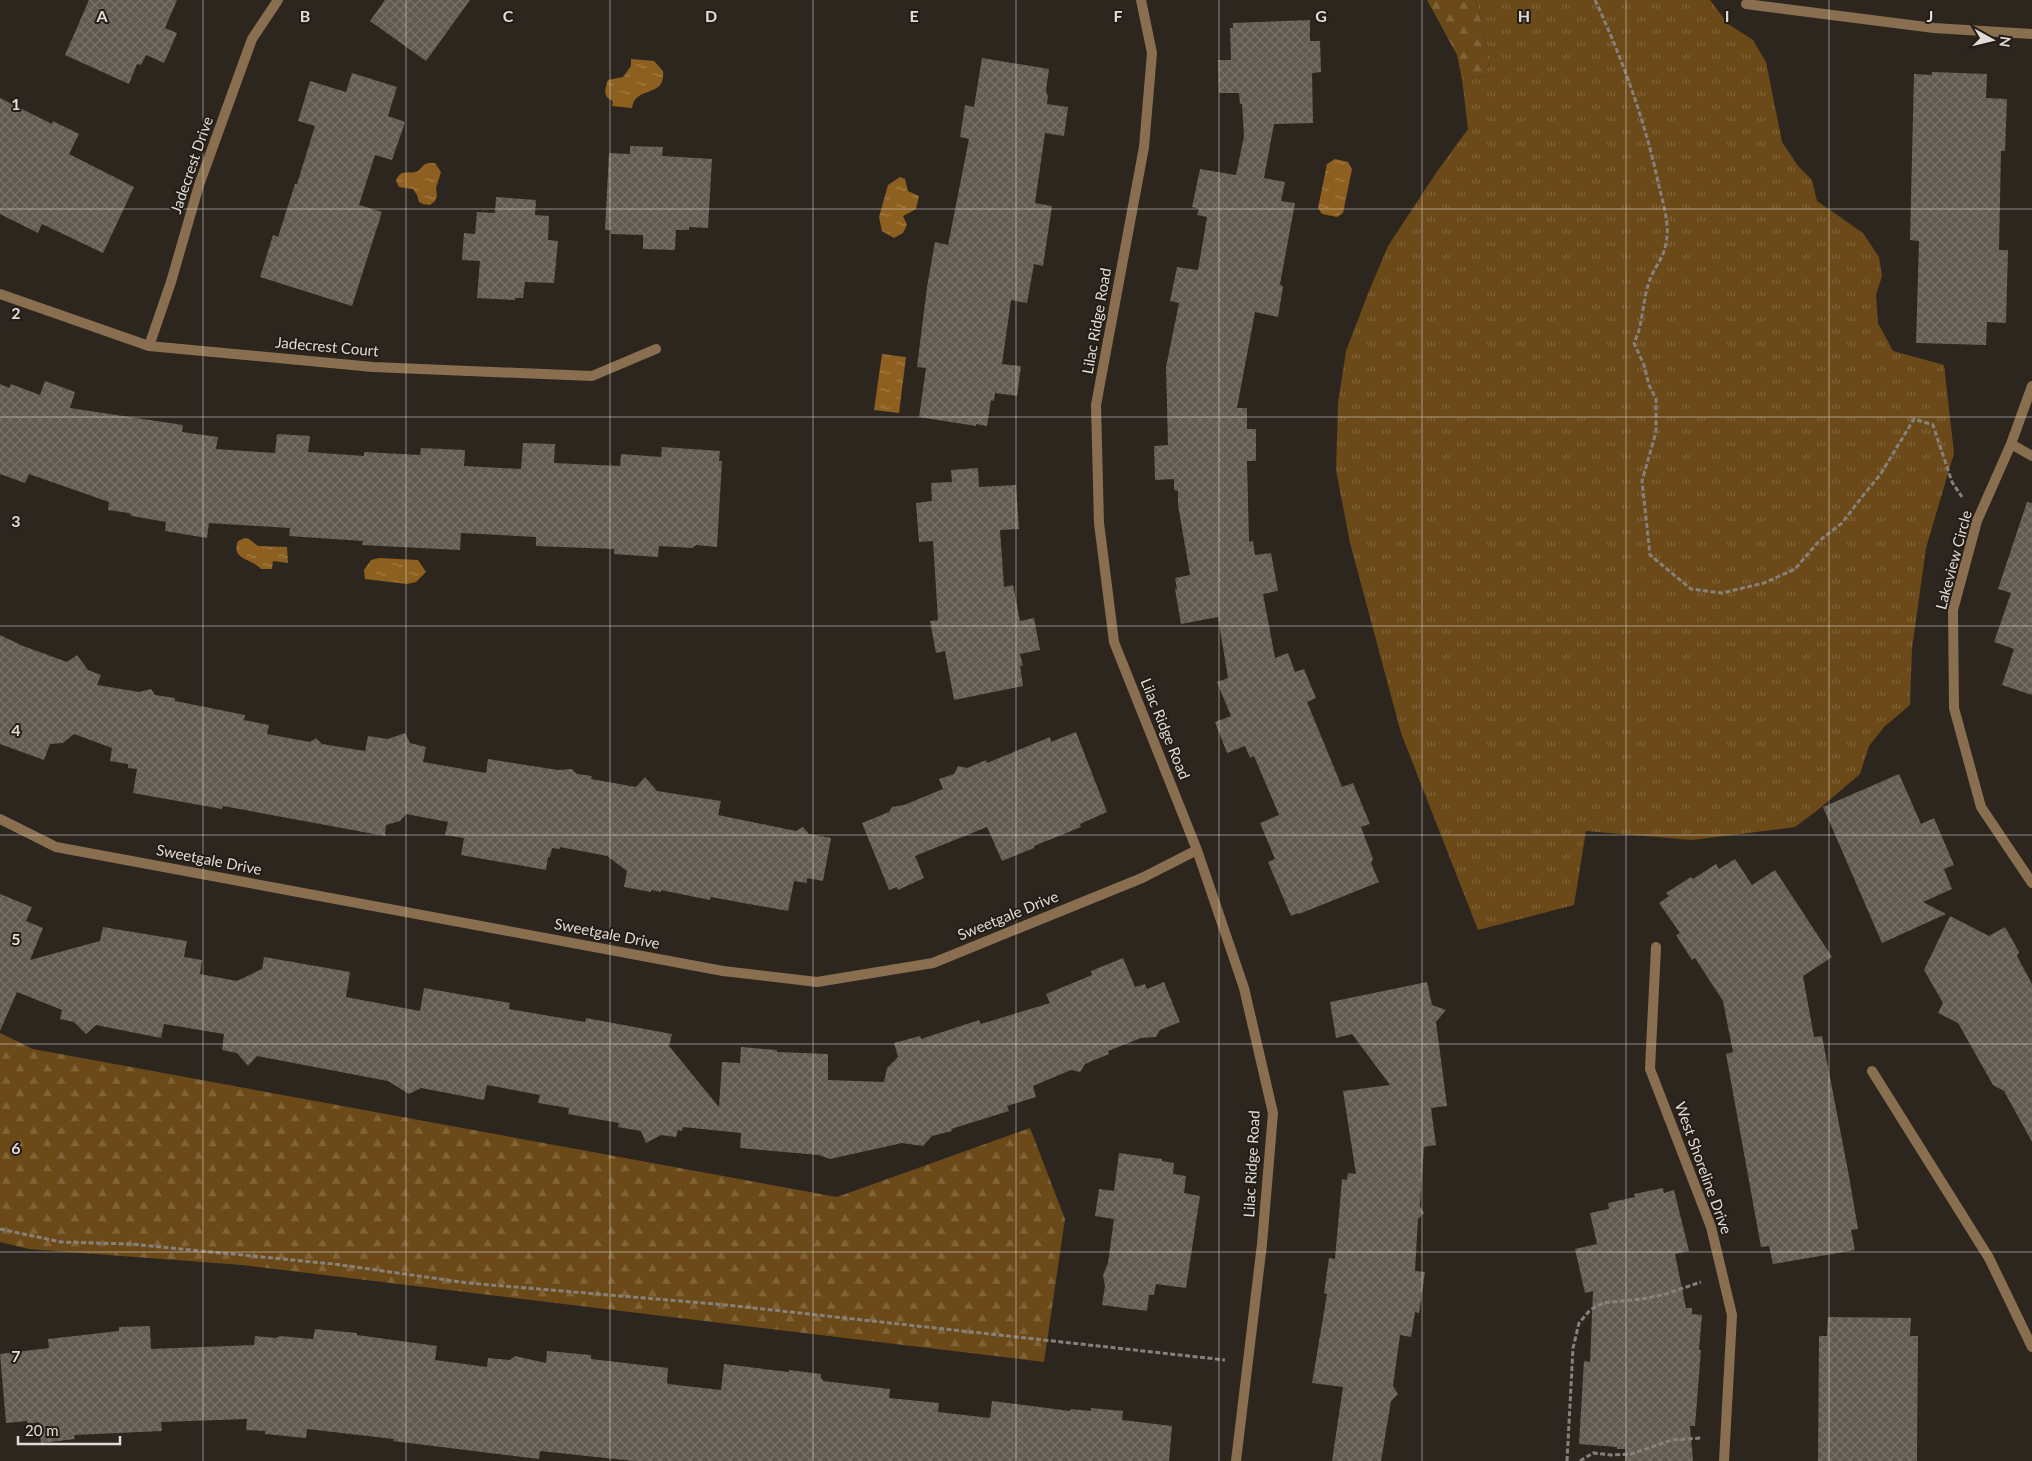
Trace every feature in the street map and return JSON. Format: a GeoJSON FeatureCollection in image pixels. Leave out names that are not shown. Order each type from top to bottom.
{"type":"FeatureCollection","features":[{"type":"Feature","properties":{"kind":"street","name":"Jadecrest Drive"},"geometry":{"type":"LineString","coordinates":[[149,346],[171,282],[199,185],[252,39],[278,0]]}},
{"type":"Feature","properties":{"kind":"street","name":"Lilac Ridge Road"},"geometry":{"type":"LineString","coordinates":[[1141,0],[1152,54],[1144,147],[1096,406],[1100,523],[1114,642],[1197,850],[1244,988],[1273,1113],[1262,1244],[1236,1461]]}},
{"type":"Feature","properties":{"kind":"street"},"geometry":{"type":"LineString","coordinates":[[1746,4],[1934,28],[2032,34]]}},
{"type":"Feature","properties":{"kind":"street","name":"Jadecrest Court"},"geometry":{"type":"LineString","coordinates":[[0,294],[149,346],[373,367],[592,376],[656,349]]}},
{"type":"Feature","properties":{"kind":"street","name":"Lakeview Circle"},"geometry":{"type":"LineString","coordinates":[[2032,386],[2011,444],[1977,521],[1953,610],[1954,708],[1981,807],[2032,883]]}},
{"type":"Feature","properties":{"kind":"street"},"geometry":{"type":"LineString","coordinates":[[2011,444],[2032,456]]}},
{"type":"Feature","properties":{"kind":"street","name":"Sweetgale Drive"},"geometry":{"type":"LineString","coordinates":[[0,819],[56,847],[723,971],[817,982],[933,963],[1142,878],[1197,850]]}},
{"type":"Feature","properties":{"kind":"street","name":"West Shoreline Drive"},"geometry":{"type":"LineString","coordinates":[[1656,947],[1650,1069],[1712,1227],[1732,1315],[1724,1461]]}},
{"type":"Feature","properties":{"kind":"street"},"geometry":{"type":"LineString","coordinates":[[1872,1071],[1989,1258],[2032,1347]]}},
{"type":"Feature","properties":{"kind":"path"},"geometry":{"type":"LineString","coordinates":[[1595,0],[1633,90],[1650,144],[1665,214],[1667,242],[1660,263],[1651,276],[1641,323],[1634,343],[1656,399],[1656,432],[1642,481],[1650,555],[1691,589],[1722,593],[1764,583],[1795,569],[1819,541],[1842,524],[1864,492],[1880,475],[1914,419],[1934,425],[1952,482],[1977,521]]}},
{"type":"Feature","properties":{"kind":"path"},"geometry":{"type":"LineString","coordinates":[[0,1229],[61,1242],[130,1244],[324,1263],[468,1283],[727,1304],[1248,1362]]}},
{"type":"Feature","properties":{"kind":"path"},"geometry":{"type":"LineString","coordinates":[[1567,1461],[1573,1348],[1579,1323],[1590,1310],[1603,1303],[1642,1299],[1666,1294],[1723,1276]]}},
{"type":"Feature","properties":{"kind":"path"},"geometry":{"type":"LineString","coordinates":[[1580,1461],[1593,1454],[1631,1454],[1672,1440],[1694,1438],[1725,1440]]}},
{"type":"Feature","properties":{"kind":"green space"},"geometry":{"type":"Polygon","coordinates":[[[1427,0],[1476,0],[1490,59],[1485,76],[1462,79],[1457,55],[1427,0]]]}},
{"type":"Feature","properties":{"kind":"green space"},"geometry":{"type":"Polygon","coordinates":[[[1476,0],[1710,0],[1728,24],[1753,40],[1766,62],[1782,142],[1798,166],[1812,180],[1817,201],[1863,233],[1879,257],[1882,276],[1876,295],[1878,323],[1893,351],[1944,365],[1954,453],[1926,548],[1912,649],[1910,705],[1884,727],[1869,746],[1860,774],[1795,827],[1692,840],[1586,831],[1574,905],[1478,930],[1401,733],[1350,543],[1336,470],[1338,403],[1346,351],[1388,246],[1436,173],[1468,129],[1462,79],[1485,76],[1490,59],[1476,0]]]}},
{"type":"Feature","properties":{"kind":"green space"},"geometry":{"type":"Polygon","coordinates":[[[0,1033],[33,1049],[837,1197],[1030,1128],[1065,1219],[1044,1362],[242,1265],[29,1249],[0,1242],[0,1033]]]}},
{"type":"Feature","properties":{"kind":"water"},"geometry":{"type":"Polygon","coordinates":[[[631,59],[654,61],[663,71],[663,80],[655,89],[639,96],[634,101],[632,108],[612,106],[613,101],[607,97],[605,92],[608,80],[623,77],[631,66],[631,59]]]}},
{"type":"Feature","properties":{"kind":"water"},"geometry":{"type":"Polygon","coordinates":[[[1335,159],[1348,162],[1352,169],[1343,213],[1337,217],[1322,214],[1318,208],[1327,164],[1335,159]]]}},
{"type":"Feature","properties":{"kind":"water"},"geometry":{"type":"Polygon","coordinates":[[[435,163],[441,172],[436,188],[437,196],[430,205],[419,202],[413,189],[399,187],[396,181],[402,173],[417,172],[425,164],[435,163]]]}},
{"type":"Feature","properties":{"kind":"water"},"geometry":{"type":"Polygon","coordinates":[[[900,177],[905,179],[908,191],[919,196],[916,209],[903,216],[907,225],[903,233],[894,238],[882,231],[879,217],[888,185],[900,177]]]}},
{"type":"Feature","properties":{"kind":"water"},"geometry":{"type":"Polygon","coordinates":[[[882,354],[906,357],[899,413],[874,410],[882,354]]]}},
{"type":"Feature","properties":{"kind":"water"},"geometry":{"type":"Polygon","coordinates":[[[245,538],[258,546],[287,547],[288,563],[273,561],[272,569],[261,569],[240,556],[237,552],[238,541],[245,538]]]}},
{"type":"Feature","properties":{"kind":"water"},"geometry":{"type":"Polygon","coordinates":[[[379,558],[418,560],[426,572],[416,582],[407,584],[365,579],[364,570],[371,560],[379,558]]]}},
{"type":"Feature","properties":{"kind":"building"},"geometry":{"type":"Polygon","coordinates":[[[89,0],[177,0],[165,28],[177,33],[164,63],[146,55],[141,65],[137,64],[129,84],[65,55],[89,0]]]}},
{"type":"Feature","properties":{"kind":"building"},"geometry":{"type":"Polygon","coordinates":[[[385,0],[470,0],[426,61],[370,21],[385,0]]]}},
{"type":"Feature","properties":{"kind":"building"},"geometry":{"type":"Polygon","coordinates":[[[1310,20],[1310,41],[1320,41],[1321,72],[1312,73],[1313,123],[1274,124],[1264,178],[1285,182],[1281,201],[1295,203],[1280,284],[1283,287],[1278,317],[1255,312],[1237,408],[1247,408],[1247,429],[1256,429],[1256,461],[1247,461],[1249,542],[1253,541],[1255,555],[1271,553],[1278,591],[1263,594],[1275,658],[1288,653],[1295,672],[1304,669],[1316,698],[1307,702],[1342,787],[1353,783],[1370,824],[1361,827],[1373,859],[1371,863],[1379,882],[1291,916],[1268,862],[1275,859],[1260,823],[1279,815],[1254,756],[1250,758],[1245,746],[1227,753],[1215,722],[1231,716],[1217,682],[1228,678],[1218,617],[1181,624],[1175,578],[1190,575],[1178,505],[1178,491],[1174,490],[1174,479],[1155,480],[1154,446],[1168,445],[1166,367],[1179,303],[1170,301],[1177,267],[1198,270],[1207,217],[1197,215],[1199,209],[1192,207],[1200,169],[1236,175],[1244,136],[1242,104],[1240,104],[1239,93],[1219,93],[1218,60],[1231,60],[1230,28],[1233,28],[1233,23],[1310,20]]]}},
{"type":"Feature","properties":{"kind":"building"},"geometry":{"type":"Polygon","coordinates":[[[982,58],[1049,69],[1046,90],[1048,95],[1047,104],[1068,107],[1064,136],[1045,133],[1035,203],[1052,206],[1043,266],[1034,264],[1027,303],[1011,300],[1002,364],[1021,366],[1017,396],[995,393],[994,401],[991,400],[987,426],[976,424],[976,426],[919,417],[926,368],[917,367],[927,287],[935,242],[948,245],[969,139],[960,137],[965,105],[974,107],[982,58]]]}},
{"type":"Feature","properties":{"kind":"building"},"geometry":{"type":"Polygon","coordinates":[[[1932,72],[1987,74],[1986,98],[2007,99],[2005,151],[2001,151],[1999,250],[2008,250],[2006,323],[1987,322],[1986,345],[1916,343],[1919,241],[1910,240],[1914,74],[1932,75],[1932,72]]]}},
{"type":"Feature","properties":{"kind":"building"},"geometry":{"type":"Polygon","coordinates":[[[352,73],[397,87],[388,116],[405,122],[392,160],[375,155],[359,205],[382,212],[352,306],[260,277],[273,235],[278,237],[315,126],[298,121],[310,81],[346,92],[352,73]]]}},
{"type":"Feature","properties":{"kind":"building"},"geometry":{"type":"Polygon","coordinates":[[[0,98],[52,124],[53,121],[79,134],[69,154],[134,187],[103,253],[42,224],[38,233],[0,214],[0,98]]]}},
{"type":"Feature","properties":{"kind":"building"},"geometry":{"type":"Polygon","coordinates":[[[630,146],[663,147],[662,156],[712,159],[708,228],[689,227],[689,230],[676,230],[675,250],[643,249],[643,235],[611,234],[611,230],[605,230],[609,153],[630,154],[630,146]]]}},
{"type":"Feature","properties":{"kind":"building"},"geometry":{"type":"Polygon","coordinates":[[[496,197],[536,200],[535,215],[549,216],[548,240],[558,241],[554,283],[525,282],[523,298],[515,298],[515,300],[477,298],[480,261],[462,260],[464,233],[475,234],[477,212],[495,213],[496,197]]]}},
{"type":"Feature","properties":{"kind":"building"},"geometry":{"type":"Polygon","coordinates":[[[45,381],[75,392],[70,408],[183,425],[182,432],[218,437],[216,449],[275,453],[277,434],[310,436],[308,452],[364,456],[364,452],[420,455],[421,448],[465,450],[464,466],[521,469],[523,443],[555,444],[554,463],[620,466],[621,454],[661,457],[662,447],[720,451],[719,461],[722,461],[717,547],[696,545],[692,548],[659,546],[658,557],[614,554],[614,549],[536,546],[536,537],[461,533],[460,550],[362,545],[363,541],[289,536],[290,528],[209,523],[207,538],[165,531],[166,522],[108,510],[109,502],[29,474],[25,483],[0,474],[0,384],[9,388],[11,384],[40,395],[45,381]]]}},
{"type":"Feature","properties":{"kind":"building"},"geometry":{"type":"Polygon","coordinates":[[[978,468],[979,487],[1016,485],[1019,529],[1000,530],[1004,587],[1013,585],[1020,621],[1034,618],[1040,650],[1020,654],[1023,666],[1020,666],[1023,686],[954,700],[945,651],[936,653],[930,621],[938,620],[933,541],[919,542],[916,503],[932,501],[931,483],[952,482],[951,470],[978,468]]]}},
{"type":"Feature","properties":{"kind":"building"},"geometry":{"type":"Polygon","coordinates":[[[2027,502],[2032,503],[2032,695],[2002,685],[2014,649],[1994,642],[2011,593],[1998,589],[2027,502]]]}},
{"type":"Feature","properties":{"kind":"building"},"geometry":{"type":"Polygon","coordinates":[[[0,635],[23,646],[67,662],[77,655],[88,670],[101,675],[97,685],[139,692],[151,689],[155,695],[175,698],[175,701],[245,715],[244,720],[269,725],[267,734],[310,742],[316,738],[322,744],[365,751],[368,736],[388,739],[405,733],[410,743],[426,747],[423,762],[486,773],[488,759],[558,770],[572,769],[577,774],[592,776],[591,779],[636,787],[645,777],[657,791],[721,801],[718,815],[796,831],[803,827],[809,834],[831,838],[823,881],[807,878],[807,883],[794,881],[788,911],[711,897],[710,900],[661,890],[661,892],[651,890],[651,892],[624,887],[627,871],[607,856],[560,847],[560,849],[552,848],[546,870],[461,855],[464,838],[445,835],[448,822],[406,814],[400,821],[386,825],[385,836],[223,806],[222,809],[133,793],[137,769],[128,768],[128,764],[110,761],[112,748],[74,734],[63,743],[50,744],[44,760],[0,744],[0,635]]]}},
{"type":"Feature","properties":{"kind":"building"},"geometry":{"type":"Polygon","coordinates":[[[1076,732],[1107,812],[1080,824],[1081,827],[1002,861],[987,827],[915,856],[924,878],[898,890],[897,887],[889,890],[862,823],[889,812],[892,807],[904,805],[943,789],[939,779],[954,774],[958,766],[967,768],[986,760],[987,763],[1050,737],[1051,742],[1076,732]]]}},
{"type":"Feature","properties":{"kind":"building"},"geometry":{"type":"Polygon","coordinates":[[[1899,774],[1921,824],[1934,818],[1954,865],[1944,869],[1952,889],[1923,902],[1946,914],[1882,943],[1823,807],[1899,774]]]}},
{"type":"Feature","properties":{"kind":"building"},"geometry":{"type":"Polygon","coordinates":[[[1735,859],[1752,885],[1775,870],[1832,957],[1803,976],[1814,1037],[1822,1036],[1849,1176],[1858,1229],[1851,1230],[1855,1250],[1773,1264],[1769,1246],[1761,1247],[1726,1054],[1733,1052],[1723,1001],[1695,958],[1692,960],[1676,935],[1680,933],[1659,903],[1669,896],[1666,893],[1691,877],[1693,879],[1716,864],[1719,869],[1735,859]]]}},
{"type":"Feature","properties":{"kind":"building"},"geometry":{"type":"Polygon","coordinates":[[[0,894],[32,907],[26,921],[43,928],[30,960],[100,941],[103,927],[187,941],[184,957],[202,960],[200,974],[237,981],[262,969],[264,957],[350,972],[346,997],[420,1011],[424,988],[510,1003],[509,1009],[585,1022],[586,1018],[672,1034],[669,1046],[719,1107],[722,1062],[740,1063],[741,1047],[777,1050],[777,1052],[828,1054],[828,1080],[884,1082],[887,1068],[898,1057],[894,1043],[920,1036],[921,1039],[979,1020],[981,1024],[1050,1003],[1046,994],[1092,975],[1091,971],[1123,958],[1135,987],[1145,984],[1147,989],[1164,982],[1180,1022],[1160,1030],[1156,1037],[1141,1038],[1108,1051],[1109,1054],[1085,1064],[1080,1072],[1071,1070],[1033,1086],[1036,1097],[1007,1106],[1009,1111],[932,1136],[923,1146],[902,1143],[830,1159],[819,1155],[740,1148],[741,1133],[683,1127],[682,1131],[678,1130],[676,1137],[661,1135],[646,1143],[641,1131],[618,1127],[619,1123],[568,1114],[569,1108],[538,1103],[540,1095],[487,1085],[484,1100],[421,1088],[409,1094],[388,1081],[257,1056],[248,1066],[237,1053],[222,1050],[224,1034],[164,1024],[161,1038],[96,1025],[86,1034],[74,1022],[60,1019],[62,1010],[17,992],[0,1031],[0,894]]]}},
{"type":"Feature","properties":{"kind":"building"},"geometry":{"type":"Polygon","coordinates":[[[1950,916],[1989,936],[2005,927],[2019,952],[2017,956],[2032,984],[2032,1142],[2004,1091],[1993,1085],[1958,1023],[1938,1013],[1943,1003],[1924,970],[1950,916]]]}},
{"type":"Feature","properties":{"kind":"building"},"geometry":{"type":"Polygon","coordinates":[[[1427,982],[1432,1005],[1446,1010],[1436,1022],[1447,1106],[1431,1108],[1436,1145],[1424,1147],[1420,1206],[1424,1213],[1418,1219],[1415,1271],[1425,1272],[1419,1313],[1415,1312],[1411,1337],[1400,1335],[1393,1386],[1398,1394],[1391,1401],[1381,1461],[1332,1461],[1343,1387],[1312,1383],[1327,1294],[1324,1293],[1329,1258],[1335,1259],[1342,1179],[1347,1180],[1348,1173],[1356,1174],[1343,1091],[1390,1085],[1352,1034],[1336,1038],[1330,1002],[1427,982]]]}},
{"type":"Feature","properties":{"kind":"building"},"geometry":{"type":"Polygon","coordinates":[[[1119,1153],[1162,1159],[1162,1161],[1174,1163],[1173,1174],[1186,1176],[1184,1193],[1200,1196],[1186,1288],[1156,1284],[1154,1295],[1149,1295],[1147,1311],[1102,1305],[1105,1286],[1103,1275],[1108,1263],[1114,1219],[1095,1216],[1099,1189],[1114,1191],[1119,1153]]]}},
{"type":"Feature","properties":{"kind":"building"},"geometry":{"type":"Polygon","coordinates":[[[1663,1188],[1664,1193],[1674,1190],[1689,1251],[1675,1254],[1686,1308],[1692,1308],[1692,1314],[1702,1315],[1695,1426],[1690,1426],[1693,1461],[1625,1461],[1625,1449],[1579,1444],[1584,1361],[1590,1362],[1593,1291],[1585,1293],[1575,1249],[1597,1244],[1590,1213],[1609,1209],[1608,1203],[1635,1197],[1634,1194],[1663,1188]]]}},
{"type":"Feature","properties":{"kind":"building"},"geometry":{"type":"Polygon","coordinates":[[[1828,1317],[1911,1318],[1910,1336],[1918,1336],[1917,1461],[1818,1461],[1819,1336],[1827,1336],[1828,1317]]]}},
{"type":"Feature","properties":{"kind":"building"},"geometry":{"type":"Polygon","coordinates":[[[150,1326],[151,1349],[254,1345],[255,1336],[313,1339],[315,1329],[357,1333],[357,1335],[437,1346],[435,1360],[487,1367],[488,1358],[510,1360],[515,1356],[546,1363],[547,1351],[591,1355],[591,1359],[668,1368],[668,1384],[721,1390],[724,1364],[821,1374],[823,1381],[890,1389],[889,1398],[939,1403],[938,1412],[990,1418],[992,1401],[1070,1411],[1071,1409],[1091,1411],[1091,1408],[1123,1411],[1122,1420],[1172,1426],[1169,1461],[634,1461],[540,1451],[539,1459],[307,1429],[306,1438],[265,1434],[265,1431],[246,1430],[247,1419],[161,1422],[162,1431],[74,1435],[75,1439],[41,1443],[39,1422],[28,1424],[27,1421],[6,1423],[0,1354],[49,1348],[48,1339],[119,1331],[119,1327],[150,1326]]]}}]}
